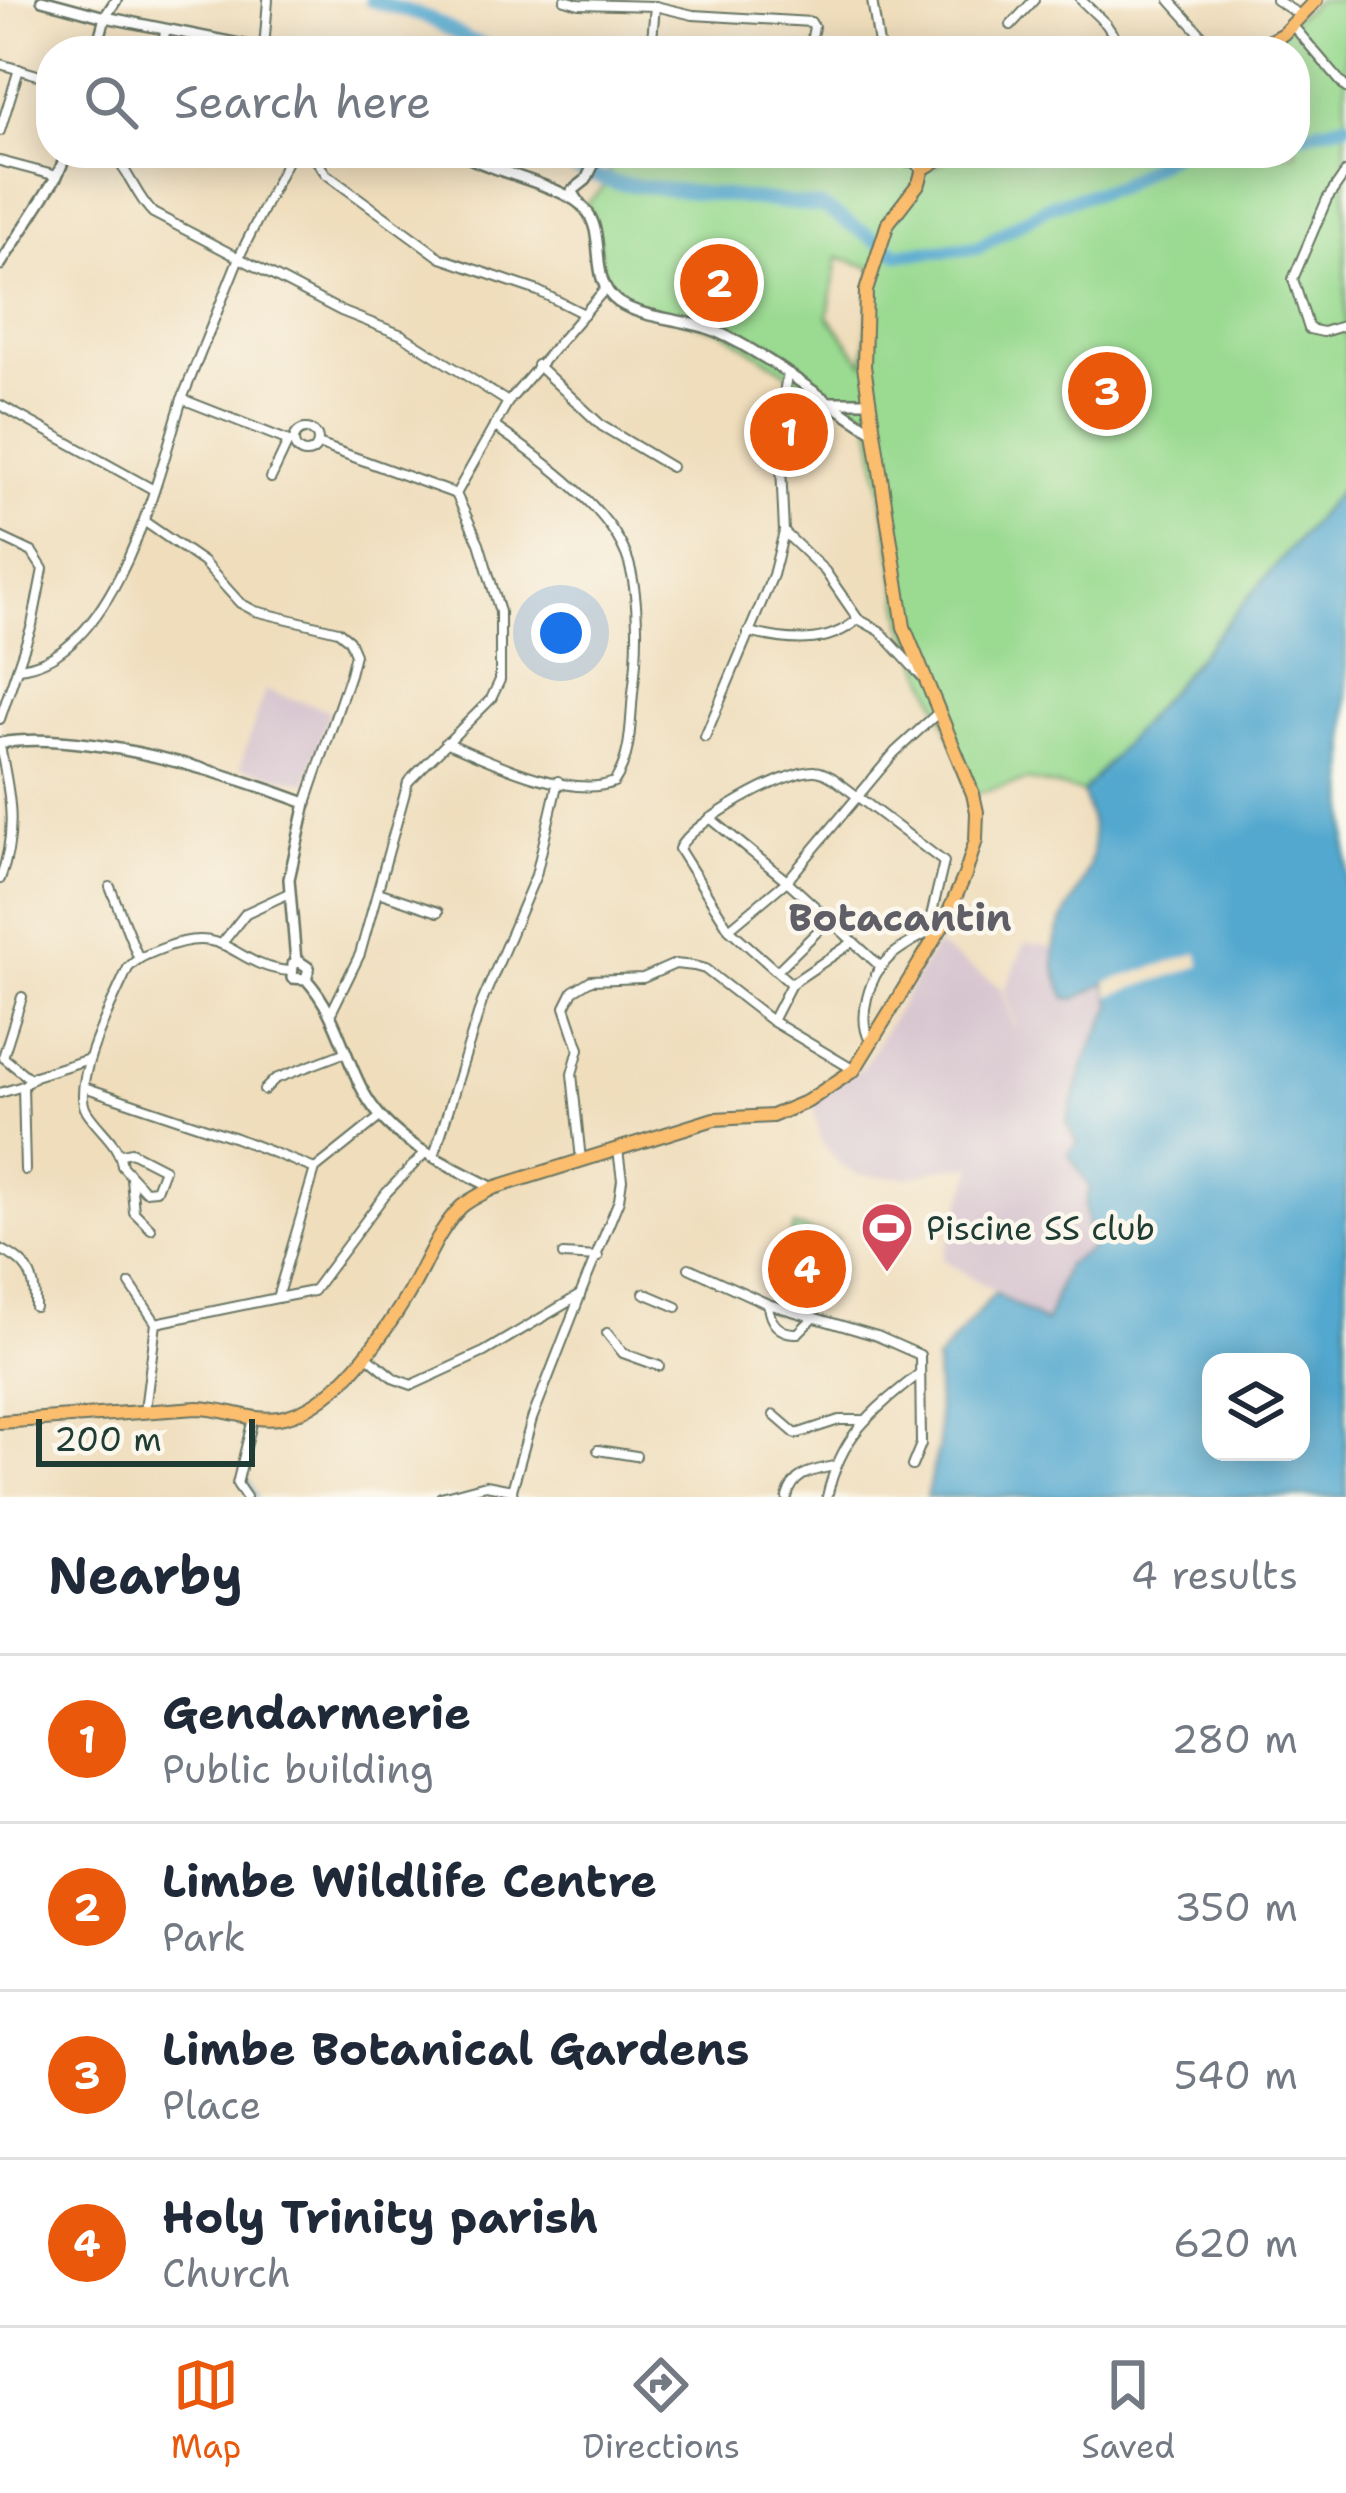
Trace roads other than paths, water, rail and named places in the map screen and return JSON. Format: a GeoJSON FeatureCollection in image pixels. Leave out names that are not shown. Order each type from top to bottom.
{"type":"FeatureCollection","features":[{"type":"Feature","properties":{"kind":"highway"},"geometry":{"type":"LineString","coordinates":[[1274,36],[1298,21],[1316,0]]}},
{"type":"Feature","properties":{"kind":"highway"},"geometry":{"type":"LineString","coordinates":[[0,1422],[216,1408],[254,1418],[281,1418],[311,1405],[364,1354],[404,1301],[445,1226],[464,1203],[493,1188],[714,1119],[772,1116],[808,1101],[854,1070],[943,925],[973,856],[977,812],[904,627],[868,402],[862,316],[873,268],[889,224],[919,183],[923,169]]}},
{"type":"Feature","properties":{"kind":"street"},"geometry":{"type":"LineString","coordinates":[[43,0],[200,36]]}},
{"type":"Feature","properties":{"kind":"street"},"geometry":{"type":"LineString","coordinates":[[100,36],[116,0]]}},
{"type":"Feature","properties":{"kind":"street"},"geometry":{"type":"LineString","coordinates":[[268,0],[269,36]]}},
{"type":"Feature","properties":{"kind":"street"},"geometry":{"type":"LineString","coordinates":[[566,0],[811,22],[812,36]]}},
{"type":"Feature","properties":{"kind":"street"},"geometry":{"type":"LineString","coordinates":[[872,0],[878,36]]}},
{"type":"Feature","properties":{"kind":"street"},"geometry":{"type":"LineString","coordinates":[[1010,25],[1034,0]]}},
{"type":"Feature","properties":{"kind":"street"},"geometry":{"type":"LineString","coordinates":[[1081,0],[1114,36]]}},
{"type":"Feature","properties":{"kind":"street"},"geometry":{"type":"LineString","coordinates":[[1170,0],[1202,36]]}},
{"type":"Feature","properties":{"kind":"street"},"geometry":{"type":"LineString","coordinates":[[1276,0],[1309,36]]}},
{"type":"Feature","properties":{"kind":"street"},"geometry":{"type":"LineString","coordinates":[[652,36],[655,6]]}},
{"type":"Feature","properties":{"kind":"street"},"geometry":{"type":"LineString","coordinates":[[164,36],[165,29]]}},
{"type":"Feature","properties":{"kind":"street"},"geometry":{"type":"LineString","coordinates":[[1310,38],[1346,88]]}},
{"type":"Feature","properties":{"kind":"street"},"geometry":{"type":"LineString","coordinates":[[0,64],[36,74]]}},
{"type":"Feature","properties":{"kind":"street"},"geometry":{"type":"LineString","coordinates":[[0,131],[19,69]]}},
{"type":"Feature","properties":{"kind":"street"},"geometry":{"type":"LineString","coordinates":[[0,161],[57,176]]}},
{"type":"Feature","properties":{"kind":"street"},"geometry":{"type":"LineString","coordinates":[[0,266],[60,168]]}},
{"type":"Feature","properties":{"kind":"street"},"geometry":{"type":"LineString","coordinates":[[125,168],[153,213],[341,311],[402,334],[508,402]]}},
{"type":"Feature","properties":{"kind":"street"},"geometry":{"type":"LineString","coordinates":[[18,668],[33,667],[58,655],[103,602],[146,521],[182,399],[240,256],[284,168]]}},
{"type":"Feature","properties":{"kind":"street"},"geometry":{"type":"LineString","coordinates":[[322,168],[441,258],[523,286],[584,314]]}},
{"type":"Feature","properties":{"kind":"street"},"geometry":{"type":"LineString","coordinates":[[485,168],[563,194],[581,205]]}},
{"type":"Feature","properties":{"kind":"street"},"geometry":{"type":"LineString","coordinates":[[592,168],[572,191],[594,228],[606,288],[622,305],[728,338],[871,430]]}},
{"type":"Feature","properties":{"kind":"street"},"geometry":{"type":"LineString","coordinates":[[1346,172],[1328,199],[1293,279],[1310,329],[1323,332],[1346,325]]}},
{"type":"Feature","properties":{"kind":"street"},"geometry":{"type":"LineString","coordinates":[[456,494],[508,402],[606,288]]}},
{"type":"Feature","properties":{"kind":"street"},"geometry":{"type":"LineString","coordinates":[[537,365],[602,426],[671,467]]}},
{"type":"Feature","properties":{"kind":"street"},"geometry":{"type":"LineString","coordinates":[[705,737],[773,575],[784,532],[779,422],[788,376]]}},
{"type":"Feature","properties":{"kind":"street"},"geometry":{"type":"LineString","coordinates":[[182,399],[291,443],[304,454],[315,450],[317,436],[308,429],[298,433],[291,443],[271,478]]}},
{"type":"Feature","properties":{"kind":"street"},"geometry":{"type":"LineString","coordinates":[[824,401],[868,402]]}},
{"type":"Feature","properties":{"kind":"street"},"geometry":{"type":"LineString","coordinates":[[0,405],[154,490]]}},
{"type":"Feature","properties":{"kind":"street"},"geometry":{"type":"LineString","coordinates":[[446,742],[513,771],[558,781],[602,787],[614,782],[624,768],[636,673],[629,565],[620,542],[572,488],[494,426]]}},
{"type":"Feature","properties":{"kind":"street"},"geometry":{"type":"LineString","coordinates":[[318,444],[456,494],[496,596],[502,652],[496,691],[408,782],[354,970],[332,1011]]}},
{"type":"Feature","properties":{"kind":"street"},"geometry":{"type":"LineString","coordinates":[[146,521],[202,562],[240,603],[338,631],[355,654],[290,867],[293,967]]}},
{"type":"Feature","properties":{"kind":"street"},"geometry":{"type":"LineString","coordinates":[[784,532],[825,571],[858,619],[880,631],[924,678]]}},
{"type":"Feature","properties":{"kind":"street"},"geometry":{"type":"LineString","coordinates":[[0,538],[32,552],[44,569],[0,719]]}},
{"type":"Feature","properties":{"kind":"street"},"geometry":{"type":"LineString","coordinates":[[748,632],[782,640],[818,639],[838,635],[858,619]]}},
{"type":"Feature","properties":{"kind":"street"},"geometry":{"type":"LineString","coordinates":[[729,929],[787,881],[895,752],[940,711]]}},
{"type":"Feature","properties":{"kind":"street"},"geometry":{"type":"LineString","coordinates":[[0,879],[11,838],[13,806],[0,744],[38,740],[113,748],[250,782],[306,803]]}},
{"type":"Feature","properties":{"kind":"street"},"geometry":{"type":"LineString","coordinates":[[791,984],[729,929],[679,849],[684,838],[710,818],[790,775],[815,771],[833,778],[944,862],[927,933]]}},
{"type":"Feature","properties":{"kind":"street"},"geometry":{"type":"LineString","coordinates":[[156,1323],[313,1291],[387,1192],[429,1155],[482,1002],[536,875],[558,781]]}},
{"type":"Feature","properties":{"kind":"street"},"geometry":{"type":"LineString","coordinates":[[710,818],[881,967]]}},
{"type":"Feature","properties":{"kind":"street"},"geometry":{"type":"LineString","coordinates":[[110,887],[138,957]]}},
{"type":"Feature","properties":{"kind":"street"},"geometry":{"type":"LineString","coordinates":[[378,892],[438,912]]}},
{"type":"Feature","properties":{"kind":"street"},"geometry":{"type":"LineString","coordinates":[[223,942],[246,913],[289,893]]}},
{"type":"Feature","properties":{"kind":"street"},"geometry":{"type":"LineString","coordinates":[[778,970],[829,920]]}},
{"type":"Feature","properties":{"kind":"street"},"geometry":{"type":"LineString","coordinates":[[872,1045],[863,1019],[881,967],[943,925]]}},
{"type":"Feature","properties":{"kind":"street"},"geometry":{"type":"LineString","coordinates":[[122,1154],[131,1152],[164,1169],[160,1184],[150,1192],[132,1177],[122,1166],[122,1154],[87,1112],[82,1098],[90,1059],[128,968],[138,957],[192,939],[223,942],[259,964],[307,965],[306,979],[332,1011],[362,1090],[380,1117],[397,1136],[493,1188]]}},
{"type":"Feature","properties":{"kind":"street"},"geometry":{"type":"LineString","coordinates":[[772,1021],[791,984],[853,942]]}},
{"type":"Feature","properties":{"kind":"street"},"geometry":{"type":"LineString","coordinates":[[581,1161],[572,1074],[579,1049],[565,1014],[578,986],[601,978],[643,978],[675,964],[694,966],[723,982],[772,1021],[854,1070]]}},
{"type":"Feature","properties":{"kind":"street"},"geometry":{"type":"LineString","coordinates":[[22,997],[2,1056],[26,1083],[25,1170]]}},
{"type":"Feature","properties":{"kind":"street"},"geometry":{"type":"LineString","coordinates":[[264,1090],[274,1078],[346,1052]]}},
{"type":"Feature","properties":{"kind":"street"},"geometry":{"type":"LineString","coordinates":[[0,1093],[90,1059]]}},
{"type":"Feature","properties":{"kind":"street"},"geometry":{"type":"LineString","coordinates":[[84,1087],[315,1169]]}},
{"type":"Feature","properties":{"kind":"street"},"geometry":{"type":"LineString","coordinates":[[278,1298],[315,1169],[380,1117]]}},
{"type":"Feature","properties":{"kind":"street"},"geometry":{"type":"LineString","coordinates":[[441,1497],[486,1485],[512,1494],[532,1419],[620,1200],[618,1149]]}},
{"type":"Feature","properties":{"kind":"street"},"geometry":{"type":"LineString","coordinates":[[132,1177],[134,1212],[152,1229]]}},
{"type":"Feature","properties":{"kind":"street"},"geometry":{"type":"LineString","coordinates":[[0,1249],[19,1258],[33,1275],[34,1307]]}},
{"type":"Feature","properties":{"kind":"street"},"geometry":{"type":"LineString","coordinates":[[563,1255],[598,1256]]}},
{"type":"Feature","properties":{"kind":"street"},"geometry":{"type":"LineString","coordinates":[[689,1268],[768,1304],[905,1346],[920,1355],[921,1444],[912,1466]]}},
{"type":"Feature","properties":{"kind":"street"},"geometry":{"type":"LineString","coordinates":[[130,1284],[156,1323],[145,1410]]}},
{"type":"Feature","properties":{"kind":"street"},"geometry":{"type":"LineString","coordinates":[[644,1293],[676,1307]]}},
{"type":"Feature","properties":{"kind":"street"},"geometry":{"type":"LineString","coordinates":[[364,1354],[395,1379],[412,1385],[484,1352],[580,1294]]}},
{"type":"Feature","properties":{"kind":"street"},"geometry":{"type":"LineString","coordinates":[[768,1304],[773,1324],[791,1334],[813,1318]]}},
{"type":"Feature","properties":{"kind":"street"},"geometry":{"type":"LineString","coordinates":[[607,1333],[623,1353],[658,1366]]}},
{"type":"Feature","properties":{"kind":"street"},"geometry":{"type":"LineString","coordinates":[[827,1497],[835,1466],[862,1420],[920,1373]]}},
{"type":"Feature","properties":{"kind":"street"},"geometry":{"type":"LineString","coordinates":[[774,1414],[796,1434],[838,1420],[862,1420]]}},
{"type":"Feature","properties":{"kind":"street"},"geometry":{"type":"LineString","coordinates":[[246,1497],[238,1484],[254,1418]]}},
{"type":"Feature","properties":{"kind":"street"},"geometry":{"type":"LineString","coordinates":[[598,1450],[636,1456]]}},
{"type":"Feature","properties":{"kind":"street"},"geometry":{"type":"LineString","coordinates":[[787,1497],[802,1474],[835,1466]]}},
{"type":"Feature","properties":{"kind":"water"},"geometry":{"type":"Polygon","coordinates":[[[1346,483],[1346,1497],[926,1497],[939,1445],[936,1361],[995,1293],[1046,1323],[1066,1265],[1091,1249],[1085,1205],[1090,1188],[1068,1153],[1078,1143],[1067,1122],[1085,1061],[1112,1006],[1106,983],[1075,999],[1066,998],[1054,953],[1064,918],[1089,868],[1092,826],[1083,792],[1346,483]]]}},
{"type":"Feature","properties":{"kind":"waterway"},"geometry":{"type":"LineString","coordinates":[[371,0],[429,18],[462,36]]}},
{"type":"Feature","properties":{"kind":"waterway"},"geometry":{"type":"LineString","coordinates":[[1310,132],[1346,124]]}},
{"type":"Feature","properties":{"kind":"waterway"},"geometry":{"type":"LineString","coordinates":[[574,168],[615,183],[823,207],[898,254],[977,248],[1051,205],[1117,187],[1148,168]]}},
{"type":"Feature","properties":{"kind":"waterway"},"geometry":{"type":"LineString","coordinates":[[245,1476],[256,1497]]}},
{"type":"Feature","properties":{"kind":"place","name":"Limbe Wildlife Centre"},"geometry":{"type":"Point","coordinates":[719,283]}},
{"type":"Feature","properties":{"kind":"place","name":"Limbe Botanical Gardens"},"geometry":{"type":"Point","coordinates":[1107,391]}},
{"type":"Feature","properties":{"kind":"place","name":"Gendarmerie"},"geometry":{"type":"Point","coordinates":[789,432]}},
{"type":"Feature","properties":{"kind":"place","name":"Holy Trinity parish"},"geometry":{"type":"Point","coordinates":[807,1269]}},
{"type":"Feature","properties":{"kind":"place","name":"Piscine SS club"},"geometry":{"type":"Point","coordinates":[887,1274]}},
{"type":"Feature","properties":{"kind":"district","name":"Botacantin"},"geometry":{"type":"Point","coordinates":[900,917]}}]}
